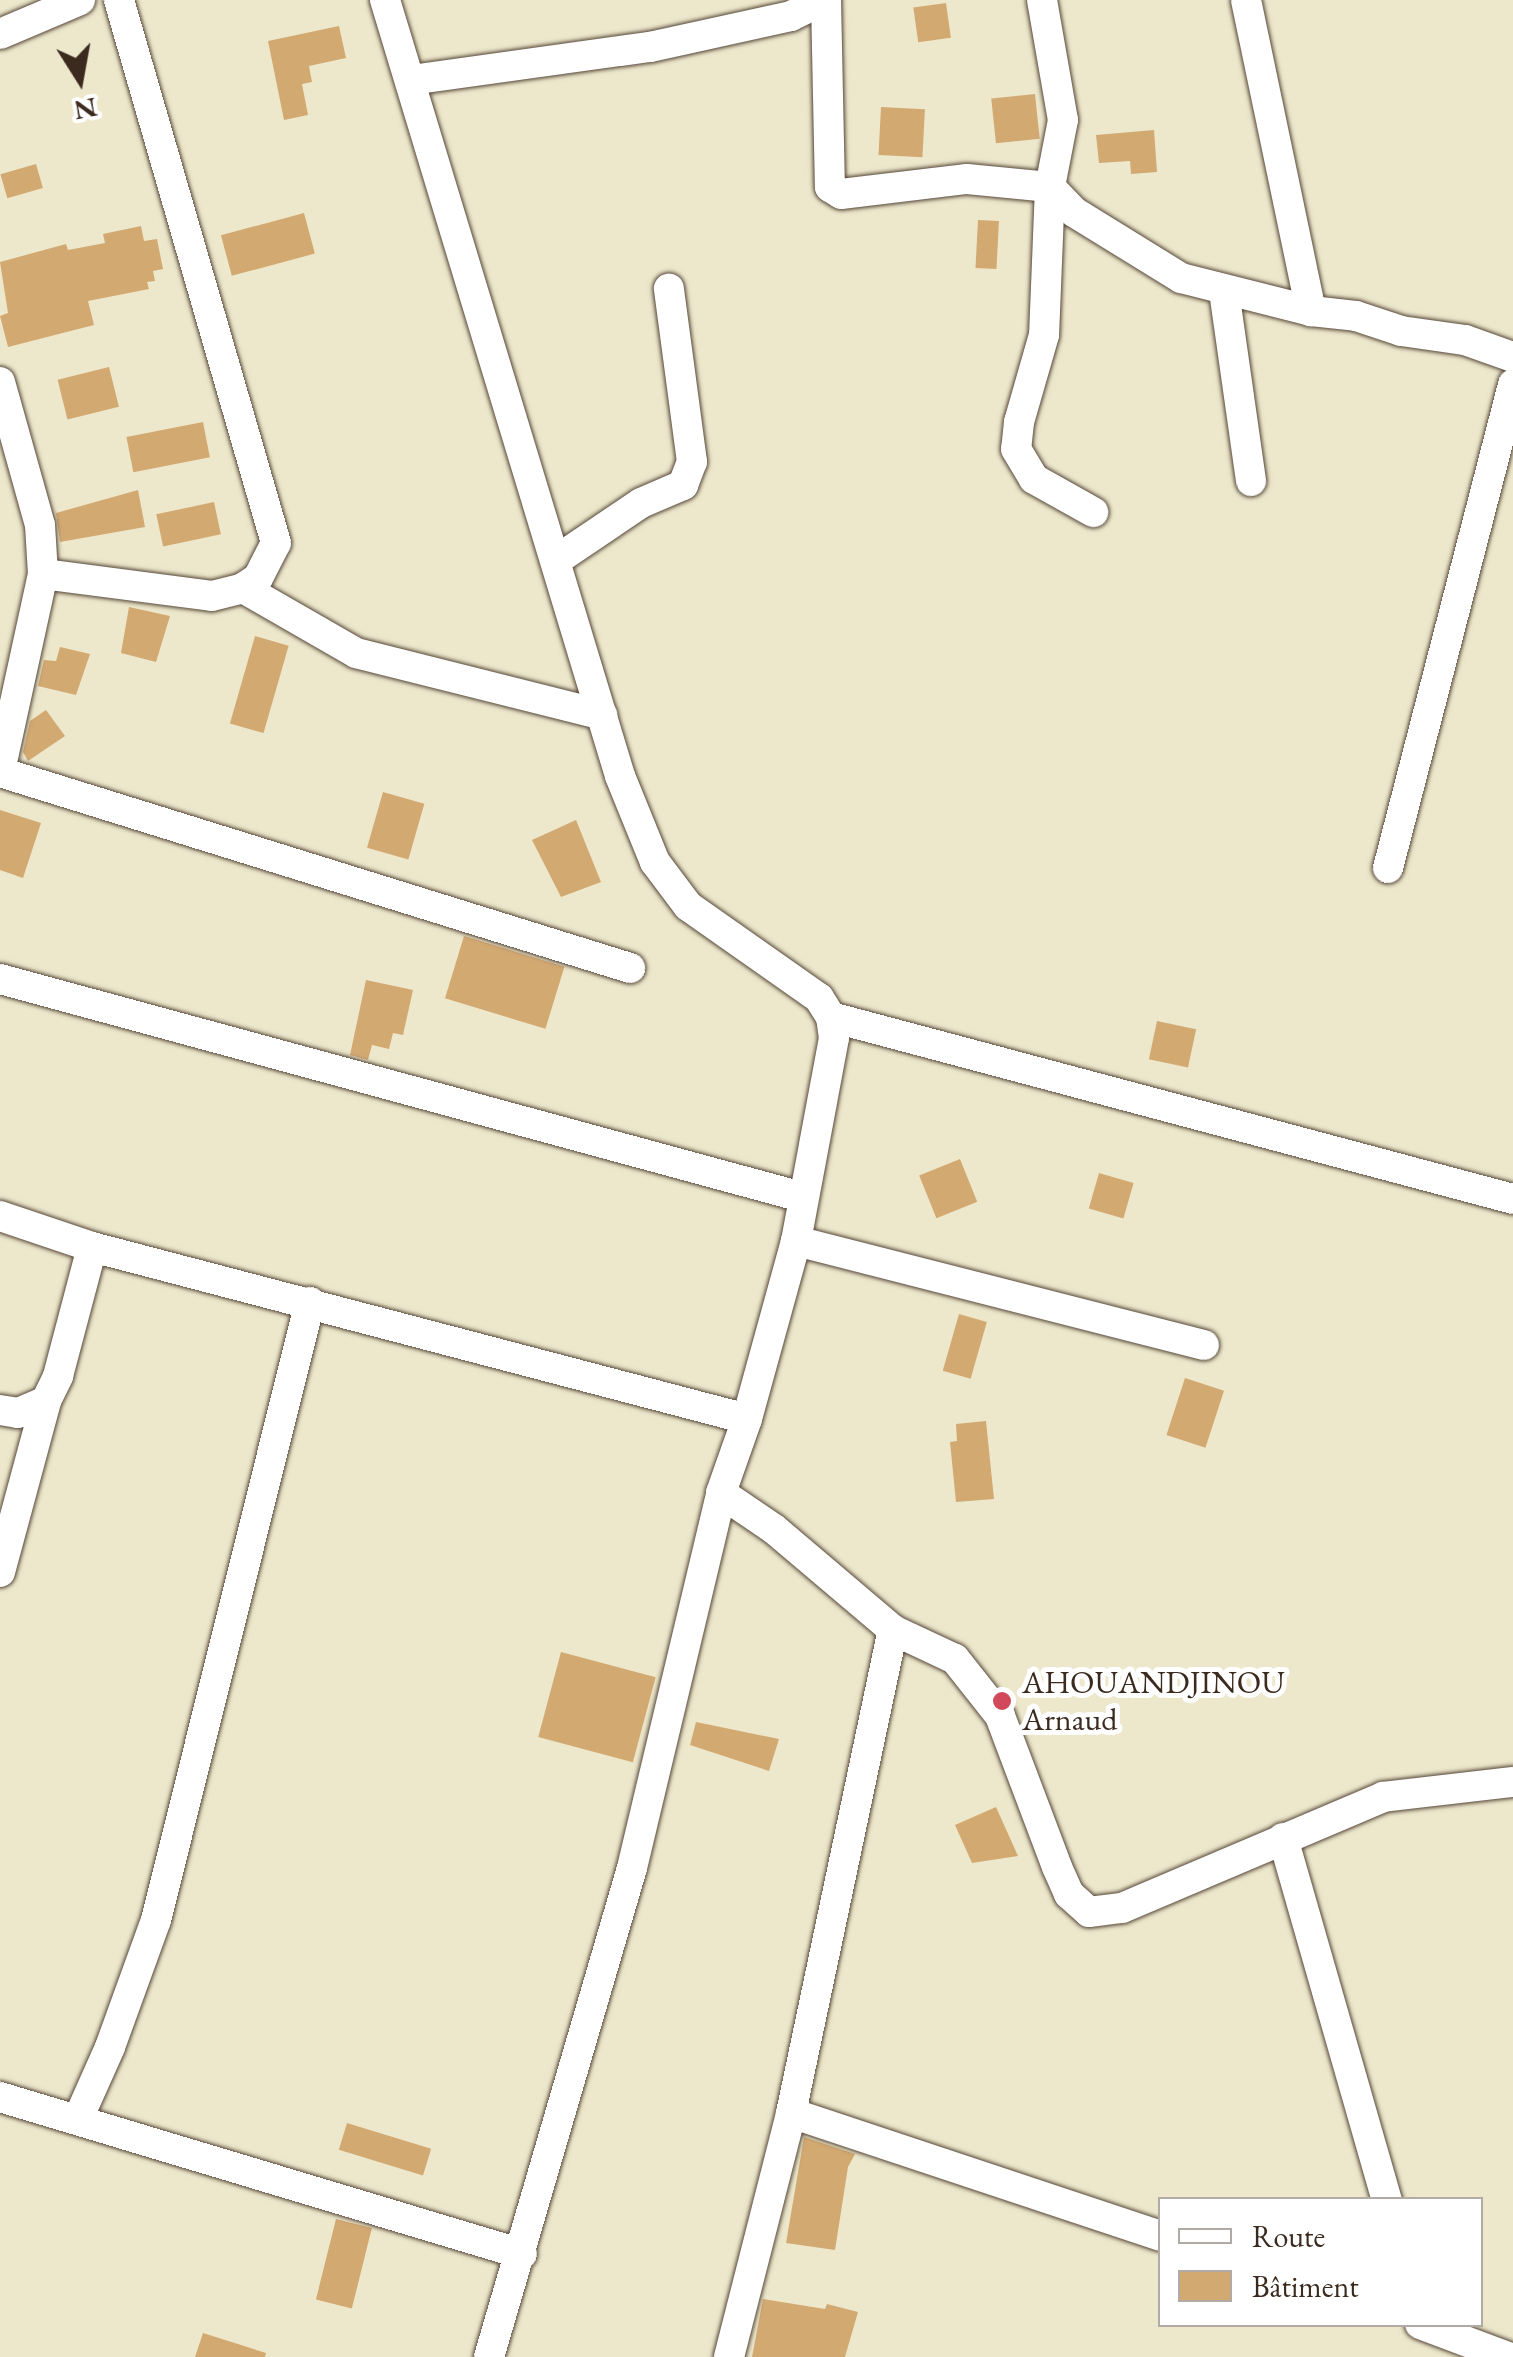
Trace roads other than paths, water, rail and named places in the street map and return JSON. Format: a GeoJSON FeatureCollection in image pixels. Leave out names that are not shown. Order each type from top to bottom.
{"type":"FeatureCollection","features":[{"type":"Feature","properties":{"kind":"street"},"geometry":{"type":"LineString","coordinates":[[0,34],[80,0]]}},
{"type":"Feature","properties":{"kind":"street"},"geometry":{"type":"LineString","coordinates":[[43,574],[212,596],[243,588],[258,578],[276,543],[119,0]]}},
{"type":"Feature","properties":{"kind":"street"},"geometry":{"type":"LineString","coordinates":[[386,0],[602,715],[655,862],[688,906],[819,998],[831,1017],[834,1038],[796,1241],[747,1419],[721,1493],[632,1868],[489,2357]]}},
{"type":"Feature","properties":{"kind":"street"},"geometry":{"type":"LineString","coordinates":[[412,80],[650,48],[792,16],[826,0],[830,187],[841,194],[967,179],[1050,187],[1074,212],[1181,278],[1311,311],[1465,340],[1513,357]]}},
{"type":"Feature","properties":{"kind":"street"},"geometry":{"type":"LineString","coordinates":[[1042,0],[1063,120],[1050,187],[1044,335],[1019,422],[1016,449],[1034,479],[1093,512]]}},
{"type":"Feature","properties":{"kind":"street"},"geometry":{"type":"LineString","coordinates":[[1246,0],[1311,311]]}},
{"type":"Feature","properties":{"kind":"street"},"geometry":{"type":"LineString","coordinates":[[558,559],[641,503],[683,485],[692,462],[669,289]]}},
{"type":"Feature","properties":{"kind":"street"},"geometry":{"type":"LineString","coordinates":[[1224,291],[1251,481]]}},
{"type":"Feature","properties":{"kind":"street"},"geometry":{"type":"LineString","coordinates":[[0,382],[40,525],[43,574],[0,772],[630,968]]}},
{"type":"Feature","properties":{"kind":"street"},"geometry":{"type":"LineString","coordinates":[[1388,868],[1513,384]]}},
{"type":"Feature","properties":{"kind":"street"},"geometry":{"type":"LineString","coordinates":[[243,588],[356,653],[602,715]]}},
{"type":"Feature","properties":{"kind":"street"},"geometry":{"type":"LineString","coordinates":[[0,979],[802,1197]]}},
{"type":"Feature","properties":{"kind":"street"},"geometry":{"type":"LineString","coordinates":[[831,1017],[1513,1199]]}},
{"type":"Feature","properties":{"kind":"street"},"geometry":{"type":"LineString","coordinates":[[0,1216],[92,1247],[747,1419]]}},
{"type":"Feature","properties":{"kind":"street"},"geometry":{"type":"LineString","coordinates":[[796,1241],[1204,1345]]}},
{"type":"Feature","properties":{"kind":"street"},"geometry":{"type":"LineString","coordinates":[[0,1572],[92,1247]]}},
{"type":"Feature","properties":{"kind":"street"},"geometry":{"type":"LineString","coordinates":[[78,2119],[110,2047],[156,1920],[310,1302]]}},
{"type":"Feature","properties":{"kind":"street"},"geometry":{"type":"LineString","coordinates":[[0,1410],[18,1413],[46,1401]]}},
{"type":"Feature","properties":{"kind":"street"},"geometry":{"type":"LineString","coordinates":[[721,1493],[774,1530],[893,1630],[954,1658],[1000,1716],[1069,1894],[1089,1912],[1122,1908],[1384,1797],[1513,1782]]}},
{"type":"Feature","properties":{"kind":"street"},"geometry":{"type":"LineString","coordinates":[[729,2357],[791,2113],[893,1630]]}},
{"type":"Feature","properties":{"kind":"street"},"geometry":{"type":"LineString","coordinates":[[1284,1838],[1387,2197]]}},
{"type":"Feature","properties":{"kind":"street"},"geometry":{"type":"LineString","coordinates":[[0,2097],[522,2254]]}},
{"type":"Feature","properties":{"kind":"street"},"geometry":{"type":"LineString","coordinates":[[791,2113],[1158,2235]]}},
{"type":"Feature","properties":{"kind":"street"},"geometry":{"type":"LineString","coordinates":[[1428,2327],[1508,2357]]}},
{"type":"Feature","properties":{"kind":"place","name":"AHOUANDJINOU Arnaud"},"geometry":{"type":"Point","coordinates":[1002,1701]}}]}
